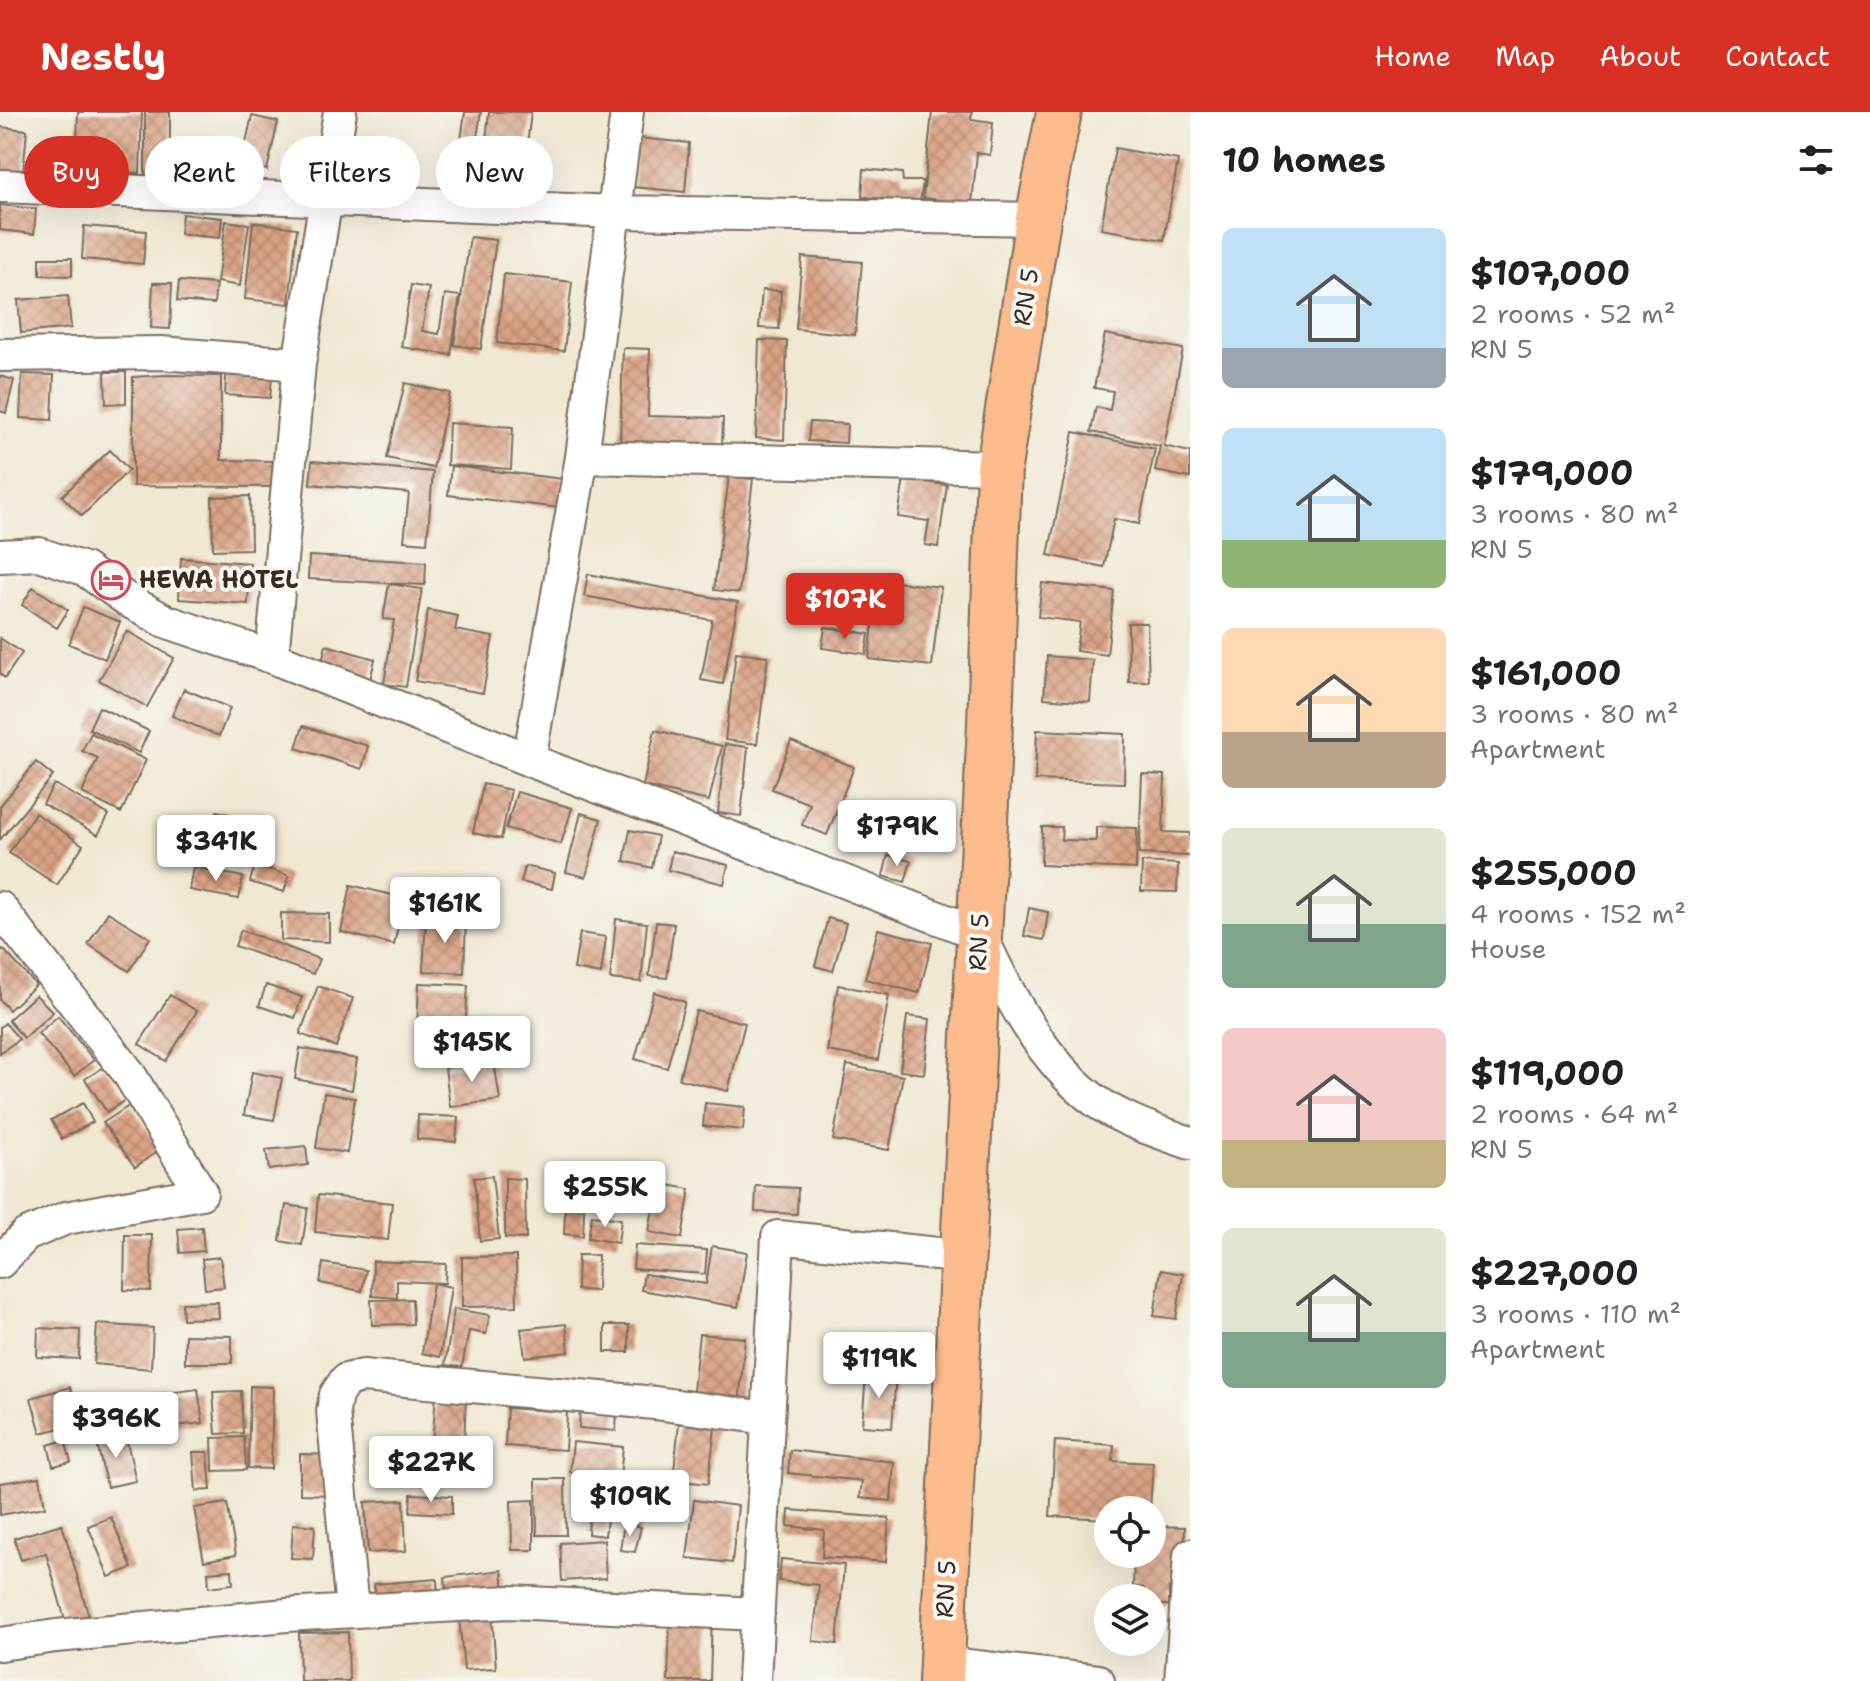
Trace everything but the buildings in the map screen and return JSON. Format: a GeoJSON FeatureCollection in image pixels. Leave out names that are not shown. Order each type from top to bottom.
{"type":"FeatureCollection","features":[{"type":"Feature","properties":{"kind":"main road","name":"RN 5"},"geometry":{"type":"LineString","coordinates":[[942,1672],[965,1257],[999,467],[1038,219],[1059,112]]}},
{"type":"Feature","properties":{"kind":"street"},"geometry":{"type":"LineString","coordinates":[[336,136],[340,112]]}},
{"type":"Feature","properties":{"kind":"street"},"geometry":{"type":"LineString","coordinates":[[529,760],[582,457],[627,112]]}},
{"type":"Feature","properties":{"kind":"street"},"geometry":{"type":"LineString","coordinates":[[0,186],[280,199]]}},
{"type":"Feature","properties":{"kind":"street"},"geometry":{"type":"LineString","coordinates":[[420,205],[615,212],[1038,219]]}},
{"type":"Feature","properties":{"kind":"street"},"geometry":{"type":"LineString","coordinates":[[272,657],[299,364],[323,208]]}},
{"type":"Feature","properties":{"kind":"street"},"geometry":{"type":"LineString","coordinates":[[0,355],[161,353],[299,364]]}},
{"type":"Feature","properties":{"kind":"street"},"geometry":{"type":"LineString","coordinates":[[582,457],[999,467]]}},
{"type":"Feature","properties":{"kind":"street"},"geometry":{"type":"LineString","coordinates":[[0,556],[39,554],[84,569],[129,601],[165,621],[272,657],[980,934],[1008,994],[1068,1076],[1099,1103],[1190,1143]]}},
{"type":"Feature","properties":{"kind":"street"},"geometry":{"type":"LineString","coordinates":[[0,908],[128,1072],[201,1193],[66,1218],[26,1235],[0,1262]]}},
{"type":"Feature","properties":{"kind":"street"},"geometry":{"type":"LineString","coordinates":[[754,1681],[778,1237],[965,1257]]}},
{"type":"Feature","properties":{"kind":"street"},"geometry":{"type":"LineString","coordinates":[[352,1610],[333,1411],[336,1395],[346,1380],[363,1376],[539,1390],[768,1418]]}},
{"type":"Feature","properties":{"kind":"street"},"geometry":{"type":"LineString","coordinates":[[1181,1681],[1190,1555]]}},
{"type":"Feature","properties":{"kind":"street"},"geometry":{"type":"LineString","coordinates":[[0,1644],[56,1636],[352,1610],[509,1602],[758,1614]]}},
{"type":"Feature","properties":{"kind":"street"},"geometry":{"type":"LineString","coordinates":[[942,1672],[1098,1681]]}},
{"type":"Feature","properties":{"kind":"place","name":"HEWA HOTEL"},"geometry":{"type":"Point","coordinates":[111,580]}}]}
